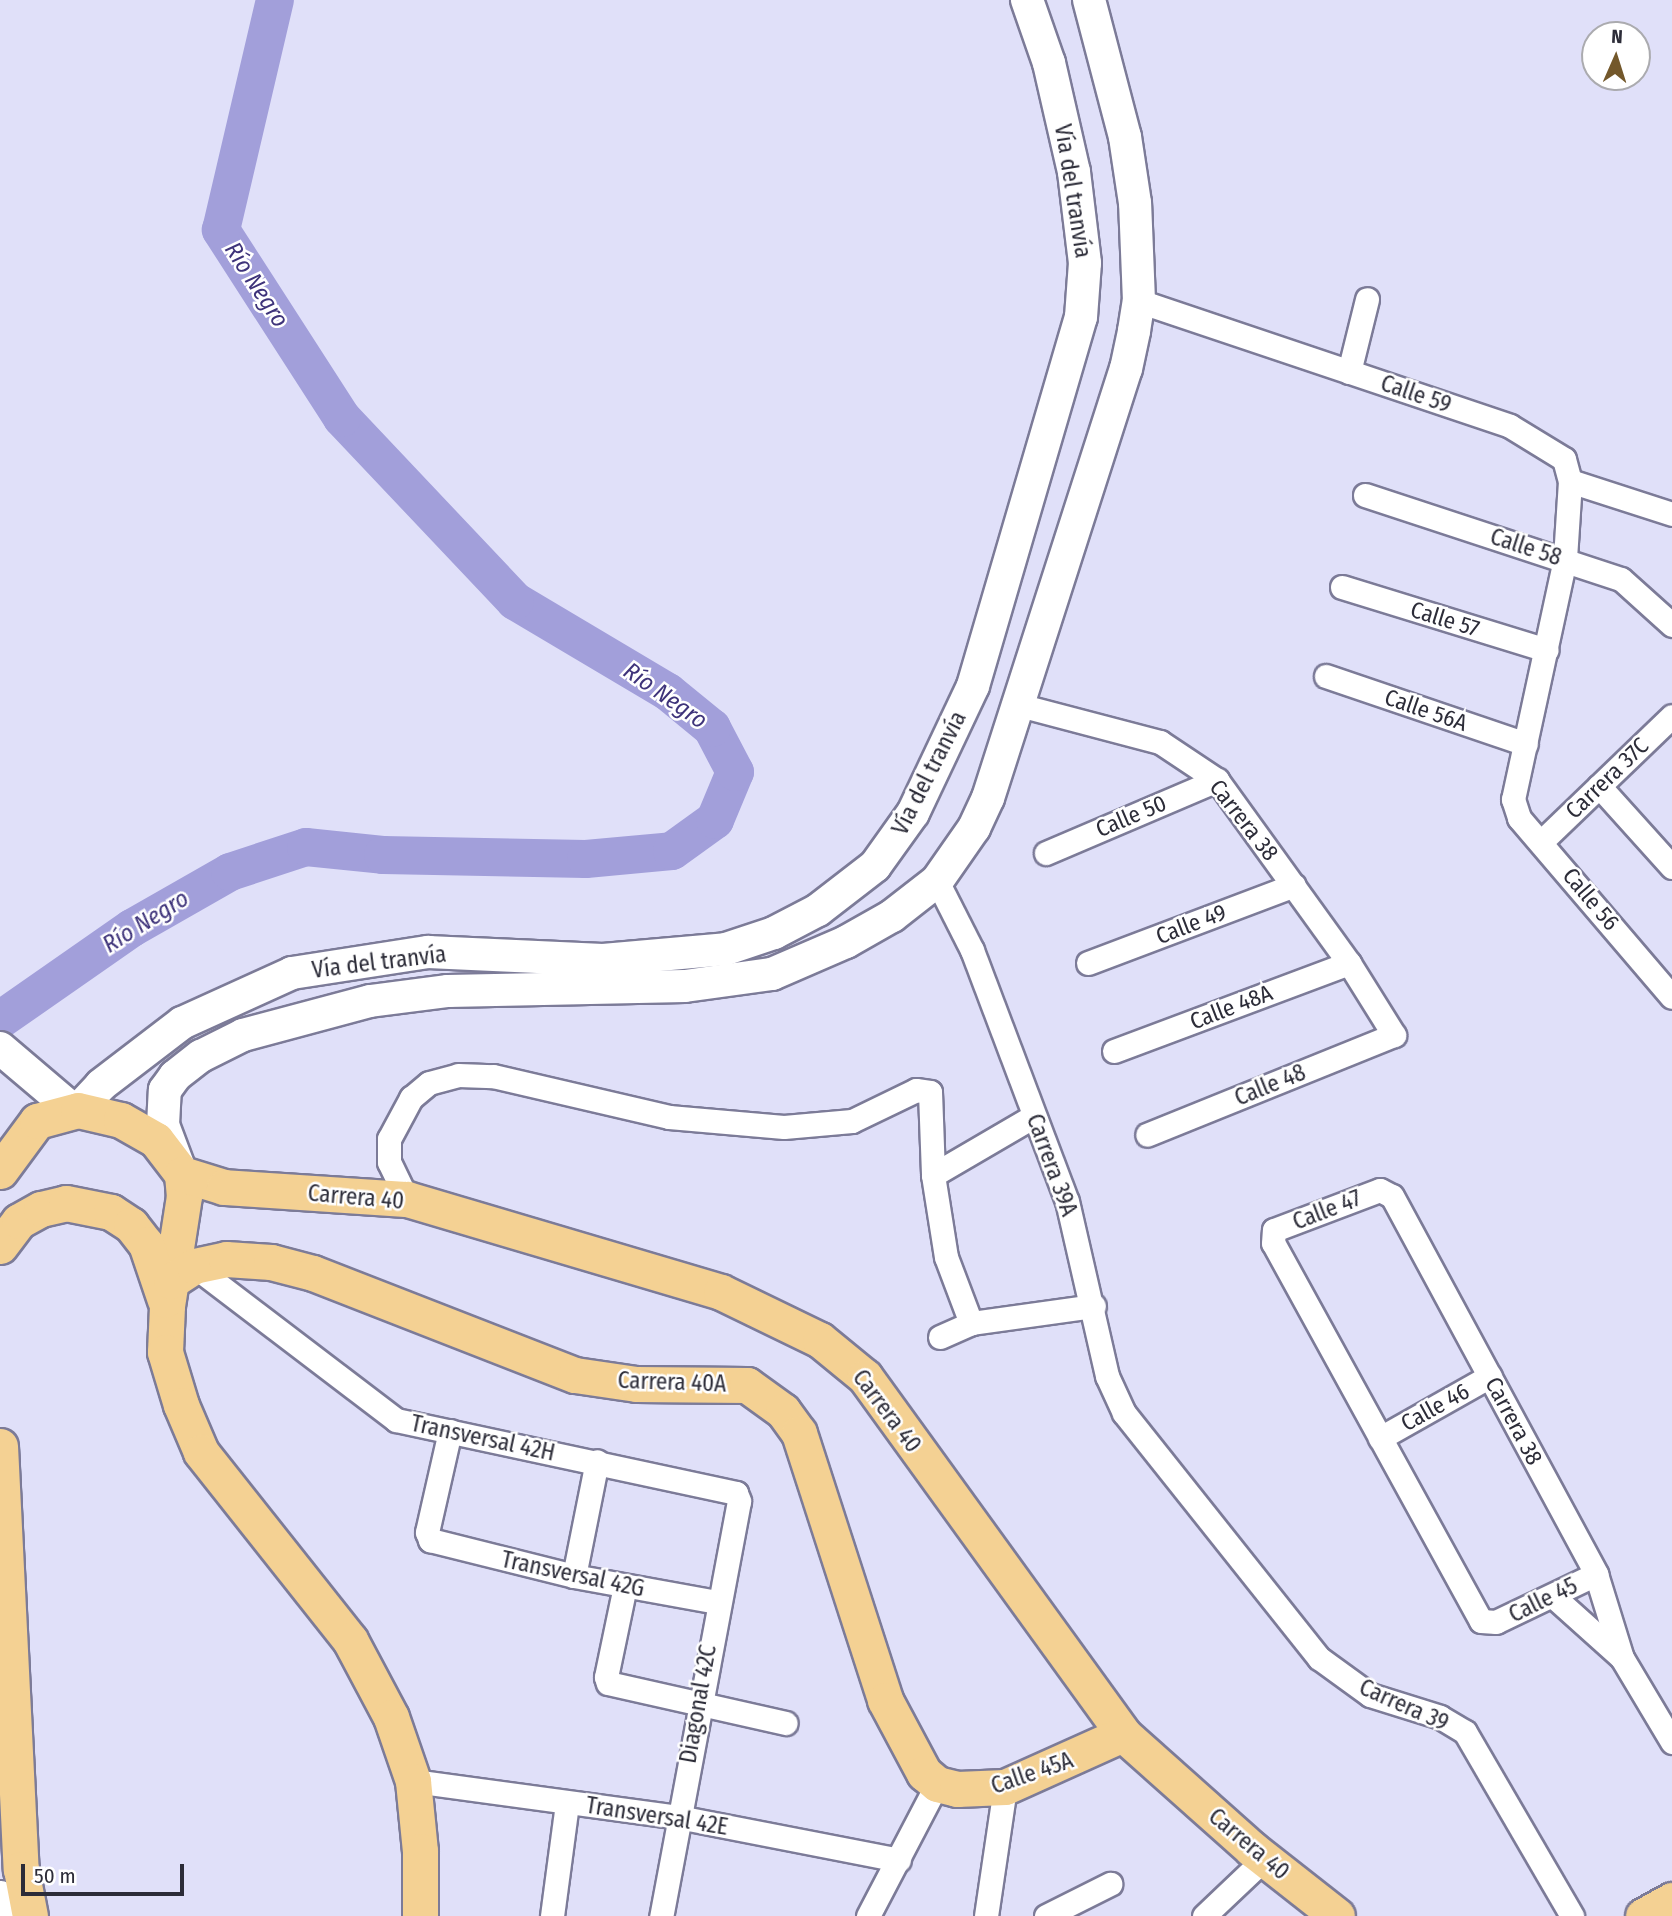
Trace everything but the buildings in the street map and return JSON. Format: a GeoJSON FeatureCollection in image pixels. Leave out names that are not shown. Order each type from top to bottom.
{"type":"FeatureCollection","features":[{"type":"Feature","properties":{"kind":"main road","name":"Vía del tranvía"},"geometry":{"type":"LineString","coordinates":[[76,1110],[121,1068],[182,1023],[235,995],[292,973],[428,952],[603,960],[726,949],[774,933],[818,910],[875,866],[913,813],[973,686],[1081,317],[1085,263],[1074,172],[1049,63],[1027,0]]}},
{"type":"Feature","properties":{"kind":"main road"},"geometry":{"type":"LineString","coordinates":[[419,1913],[413,1781],[391,1717],[350,1640],[201,1451],[181,1405],[166,1352],[177,1285],[184,1196],[182,1174],[163,1125],[165,1090],[175,1076],[201,1056],[243,1035],[335,1008],[435,993],[734,982],[804,964],[892,916],[937,881],[974,828],[1019,705],[1126,369],[1139,301],[1135,203],[1125,136],[1089,0]]}},
{"type":"Feature","properties":{"kind":"main road"},"geometry":{"type":"LineString","coordinates":[[0,1048],[76,1110],[121,1120],[156,1140],[182,1174]]}},
{"type":"Feature","properties":{"kind":"main road"},"geometry":{"type":"LineString","coordinates":[[25,1070],[34,1095],[37,1121]]}},
{"type":"Feature","properties":{"kind":"main road"},"geometry":{"type":"LineString","coordinates":[[0,1171],[37,1121],[76,1110]]}},
{"type":"Feature","properties":{"kind":"main road","name":"Carrera 40"},"geometry":{"type":"LineString","coordinates":[[182,1174],[224,1187],[407,1199],[721,1292],[847,1358],[1122,1734],[1264,1859],[1337,1916]]}},
{"type":"Feature","properties":{"kind":"main road"},"geometry":{"type":"LineString","coordinates":[[0,1246],[19,1221],[41,1209],[66,1203],[111,1212],[131,1225],[177,1285]]}},
{"type":"Feature","properties":{"kind":"main road","name":"Carrera 40A"},"geometry":{"type":"LineString","coordinates":[[177,1285],[248,1260],[313,1273],[575,1375],[636,1384],[727,1382],[747,1385],[763,1394],[783,1411],[799,1433],[885,1700],[915,1762],[937,1784]]}},
{"type":"Feature","properties":{"kind":"main road"},"geometry":{"type":"LineString","coordinates":[[0,1446],[21,1868],[30,1916]]}},
{"type":"Feature","properties":{"kind":"main road","name":"Calle 45A"},"geometry":{"type":"LineString","coordinates":[[937,1784],[957,1790],[1005,1787],[1122,1734]]}},
{"type":"Feature","properties":{"kind":"main road"},"geometry":{"type":"LineString","coordinates":[[0,1897],[16,1916]]}},
{"type":"Feature","properties":{"kind":"main road"},"geometry":{"type":"LineString","coordinates":[[1643,1916],[1672,1900]]}},
{"type":"Feature","properties":{"kind":"street"},"geometry":{"type":"LineString","coordinates":[[1349,372],[1367,299]]}},
{"type":"Feature","properties":{"kind":"street","name":"Calle 59"},"geometry":{"type":"LineString","coordinates":[[1139,301],[1510,426],[1542,442],[1564,459],[1570,481]]}},
{"type":"Feature","properties":{"kind":"street"},"geometry":{"type":"LineString","coordinates":[[1527,744],[1565,559],[1570,481],[1672,514]]}},
{"type":"Feature","properties":{"kind":"street","name":"Calle 58"},"geometry":{"type":"LineString","coordinates":[[1366,495],[1621,579],[1672,625]]}},
{"type":"Feature","properties":{"kind":"street","name":"Calle 57"},"geometry":{"type":"LineString","coordinates":[[1342,587],[1547,650]]}},
{"type":"Feature","properties":{"kind":"street","name":"Calle 56A"},"geometry":{"type":"LineString","coordinates":[[1326,676],[1527,744]]}},
{"type":"Feature","properties":{"kind":"street","name":"Carrera 38"},"geometry":{"type":"LineString","coordinates":[[1019,705],[1160,742],[1217,780],[1349,962],[1394,1035]]}},
{"type":"Feature","properties":{"kind":"street","name":"Carrera 37C"},"geometry":{"type":"LineString","coordinates":[[1542,841],[1672,716]]}},
{"type":"Feature","properties":{"kind":"street","name":"Calle 56"},"geometry":{"type":"LineString","coordinates":[[1527,744],[1513,799],[1519,818],[1542,841],[1672,998]]}},
{"type":"Feature","properties":{"kind":"street","name":"Calle 50"},"geometry":{"type":"LineString","coordinates":[[1046,853],[1217,780]]}},
{"type":"Feature","properties":{"kind":"street"},"geometry":{"type":"LineString","coordinates":[[1599,786],[1672,867]]}},
{"type":"Feature","properties":{"kind":"street","name":"Carrera 39A"},"geometry":{"type":"LineString","coordinates":[[937,881],[972,950],[1067,1201],[1094,1306],[1107,1376],[1124,1413],[1152,1452]]}},
{"type":"Feature","properties":{"kind":"street","name":"Calle 49"},"geometry":{"type":"LineString","coordinates":[[1088,963],[1294,885]]}},
{"type":"Feature","properties":{"kind":"street","name":"Calle 48A"},"geometry":{"type":"LineString","coordinates":[[1114,1051],[1349,962]]}},
{"type":"Feature","properties":{"kind":"street","name":"Calle 48"},"geometry":{"type":"LineString","coordinates":[[1147,1135],[1394,1035]]}},
{"type":"Feature","properties":{"kind":"street"},"geometry":{"type":"LineString","coordinates":[[407,1199],[389,1162],[389,1139],[411,1098],[429,1083],[458,1075],[493,1076],[669,1117],[783,1127],[852,1121],[916,1090],[930,1092],[933,1175],[946,1258],[971,1323]]}},
{"type":"Feature","properties":{"kind":"street"},"geometry":{"type":"LineString","coordinates":[[933,1175],[1034,1116]]}},
{"type":"Feature","properties":{"kind":"street","name":"Calle 47"},"geometry":{"type":"LineString","coordinates":[[1380,1438],[1271,1237],[1274,1230],[1380,1190],[1388,1192]]}},
{"type":"Feature","properties":{"kind":"street","name":"Carrera 38"},"geometry":{"type":"LineString","coordinates":[[1388,1192],[1596,1574],[1622,1658],[1672,1742]]}},
{"type":"Feature","properties":{"kind":"street","name":"Transversal 42H"},"geometry":{"type":"LineString","coordinates":[[177,1285],[396,1419],[736,1493]]}},
{"type":"Feature","properties":{"kind":"street"},"geometry":{"type":"LineString","coordinates":[[940,1337],[971,1323],[1094,1306]]}},
{"type":"Feature","properties":{"kind":"street","name":"Calle 46"},"geometry":{"type":"LineString","coordinates":[[1380,1438],[1490,1376]]}},
{"type":"Feature","properties":{"kind":"street","name":"Transversal 42G"},"geometry":{"type":"LineString","coordinates":[[450,1431],[427,1532],[430,1540],[574,1576],[717,1602]]}},
{"type":"Feature","properties":{"kind":"street","name":"Calle 45"},"geometry":{"type":"LineString","coordinates":[[1380,1438],[1481,1621],[1489,1624],[1554,1597],[1596,1574]]}},
{"type":"Feature","properties":{"kind":"street","name":"Carrera 39"},"geometry":{"type":"LineString","coordinates":[[1152,1452],[1319,1658],[1370,1695],[1440,1717],[1465,1732],[1572,1916]]}},
{"type":"Feature","properties":{"kind":"street"},"geometry":{"type":"LineString","coordinates":[[574,1576],[597,1461]]}},
{"type":"Feature","properties":{"kind":"street","name":"Diagonal 42C"},"geometry":{"type":"LineString","coordinates":[[661,1916],[697,1704],[739,1501],[736,1493]]}},
{"type":"Feature","properties":{"kind":"street"},"geometry":{"type":"LineString","coordinates":[[625,1586],[606,1677],[608,1683],[786,1723]]}},
{"type":"Feature","properties":{"kind":"street","name":"Carrera 38"},"geometry":{"type":"LineString","coordinates":[[1554,1597],[1622,1658]]}},
{"type":"Feature","properties":{"kind":"street","name":"Transversal 42E"},"geometry":{"type":"LineString","coordinates":[[413,1781],[678,1817],[899,1860]]}},
{"type":"Feature","properties":{"kind":"street"},"geometry":{"type":"LineString","coordinates":[[868,1916],[937,1784]]}},
{"type":"Feature","properties":{"kind":"street"},"geometry":{"type":"LineString","coordinates":[[986,1916],[1005,1787]]}},
{"type":"Feature","properties":{"kind":"street"},"geometry":{"type":"LineString","coordinates":[[552,1916],[567,1803]]}},
{"type":"Feature","properties":{"kind":"street"},"geometry":{"type":"LineString","coordinates":[[1203,1916],[1264,1859]]}},
{"type":"Feature","properties":{"kind":"street"},"geometry":{"type":"LineString","coordinates":[[1046,1916],[1110,1884]]}},
{"type":"Feature","properties":{"kind":"waterway","name":"Río Negro"},"geometry":{"type":"LineString","coordinates":[[0,1020],[132,928],[230,872],[306,847],[383,855],[586,859],[672,851],[715,820],[735,772],[712,728],[668,692],[515,601],[342,418],[221,230],[275,0]]}}]}
